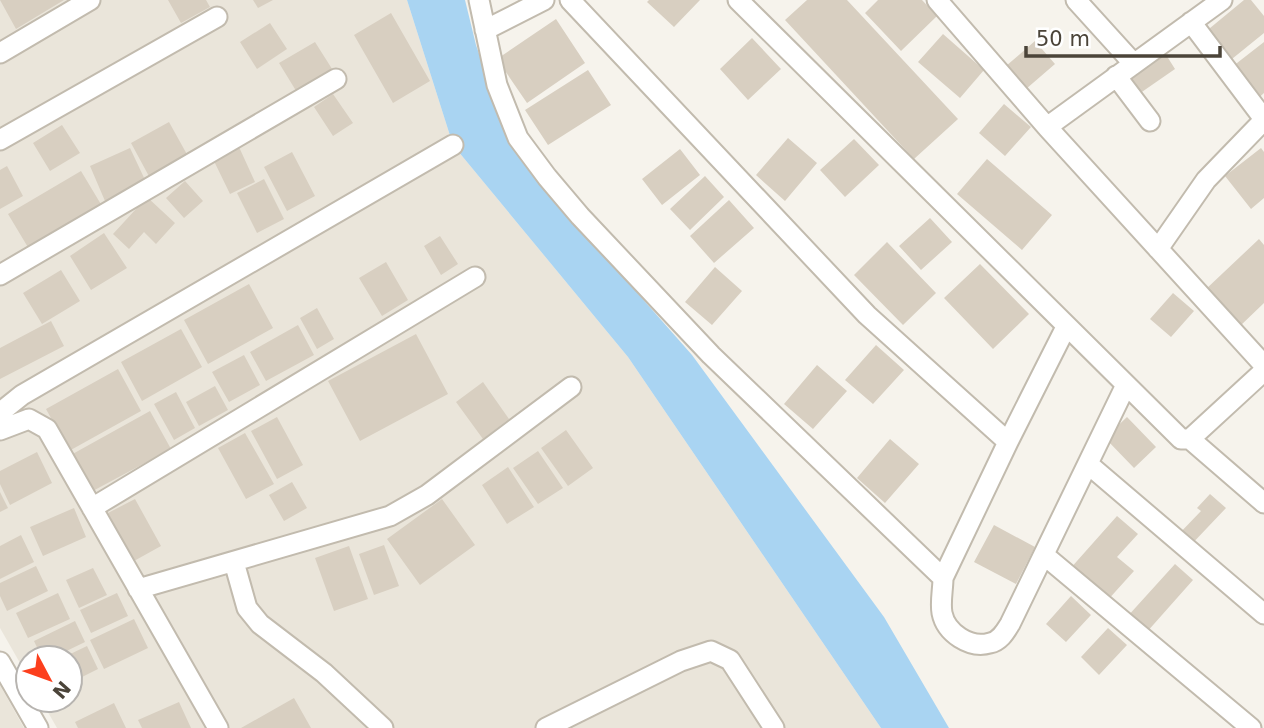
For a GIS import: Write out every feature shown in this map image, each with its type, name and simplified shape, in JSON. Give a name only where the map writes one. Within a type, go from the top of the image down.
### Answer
[{"type":"street","points":[[0,53],[90,0]]},
{"type":"street","points":[[479,0],[497,85],[518,138],[547,177],[580,216],[711,355],[943,578]]},
{"type":"street","points":[[485,30],[544,0]]},
{"type":"street","points":[[570,0],[866,315],[1008,442]]},
{"type":"street","points":[[738,0],[1125,387],[1181,439],[1190,439],[1264,503]]},
{"type":"street","points":[[937,0],[1047,127],[1264,365]]},
{"type":"street","points":[[1076,0],[1133,64]]},
{"type":"street","points":[[1047,127],[1222,0]]},
{"type":"street","points":[[0,140],[217,18]]},
{"type":"street","points":[[1158,250],[1206,180],[1264,120],[1191,22]]},
{"type":"street","points":[[1116,76],[1150,121]]},
{"type":"street","points":[[0,275],[336,79]]},
{"type":"street","points":[[3,419],[22,395],[453,145]]},
{"type":"street","points":[[92,508],[475,277]]},
{"type":"street","points":[[1066,327],[943,578],[942,613],[948,627],[961,640],[988,644],[1001,637],[1010,624],[1125,387]]},
{"type":"street","points":[[1190,439],[1264,371]]},
{"type":"street","points":[[138,589],[390,516],[428,495],[571,387]]},
{"type":"street","points":[[3,419],[29,419],[47,429],[218,728]]},
{"type":"street","points":[[1087,464],[1264,614]]},
{"type":"street","points":[[1044,555],[1251,728]]},
{"type":"street","points":[[234,562],[247,608],[260,624],[324,673],[383,728]]},
{"type":"street","points":[[546,728],[681,661],[711,651],[730,660],[774,728]]},
{"type":"street","points":[[0,662],[38,728]]},
{"type":"shaded area","points":[[0,0],[407,0],[453,145],[628,357],[881,728],[57,728],[49,714],[84,714],[84,644],[14,644],[14,652],[0,628]]},
{"type":"shaded area","points":[[0,685],[24,728],[0,728]]},
{"type":"water","points":[[407,0],[465,0],[476,45],[495,101],[574,221],[692,355],[884,617],[949,728],[881,728],[628,357],[453,145]]},
{"type":"building","points":[[0,0],[64,0],[16,29]]},
{"type":"building","points":[[168,0],[206,0],[210,7],[181,23]]},
{"type":"building","points":[[253,0],[273,0],[258,8]]},
{"type":"building","points":[[700,0],[674,27],[647,2]]},
{"type":"building","points":[[807,0],[847,0],[958,119],[914,159],[785,20]]},
{"type":"building","points":[[878,0],[922,0],[937,16],[901,51],[865,13]]},
{"type":"building","points":[[1244,0],[1251,0],[1264,16],[1264,33],[1227,63],[1204,33]]},
{"type":"building","points":[[391,13],[430,81],[393,103],[354,35]]},
{"type":"building","points":[[556,19],[585,63],[527,103],[497,59]]},
{"type":"building","points":[[270,23],[287,49],[257,69],[240,42]]},
{"type":"building","points":[[943,34],[984,70],[960,98],[918,62]]},
{"type":"building","points":[[752,38],[781,69],[748,100],[720,69]]},
{"type":"building","points":[[1035,41],[1055,64],[1026,89],[1006,66]]},
{"type":"building","points":[[315,42],[334,72],[298,94],[279,63]]},
{"type":"building","points":[[1264,42],[1264,93],[1254,102],[1228,70]]},
{"type":"building","points":[[1163,50],[1175,69],[1136,96],[1124,78]]},
{"type":"building","points":[[588,70],[611,105],[548,145],[525,110]]},
{"type":"building","points":[[333,94],[353,123],[333,136],[314,107]]},
{"type":"building","points":[[1004,104],[1031,127],[1005,156],[979,133]]},
{"type":"building","points":[[169,122],[189,158],[151,180],[131,143]]},
{"type":"building","points":[[62,125],[80,153],[50,171],[33,143]]},
{"type":"building","points":[[788,138],[817,163],[785,201],[756,175]]},
{"type":"building","points":[[854,139],[879,165],[845,197],[820,170]]},
{"type":"building","points":[[239,147],[255,182],[230,194],[213,159]]},
{"type":"building","points":[[130,148],[146,182],[105,201],[90,166]]},
{"type":"building","points":[[1261,148],[1264,152],[1264,198],[1251,209],[1225,176]]},
{"type":"building","points":[[680,149],[700,175],[662,205],[642,179]]},
{"type":"building","points":[[292,152],[315,196],[287,211],[264,167]]},
{"type":"building","points":[[987,159],[1052,215],[1022,250],[957,194]]},
{"type":"building","points":[[7,166],[23,196],[0,209],[0,170]]},
{"type":"building","points":[[81,171],[102,206],[29,249],[8,214]]},
{"type":"building","points":[[705,176],[724,197],[690,230],[670,209]]},
{"type":"building","points":[[264,179],[284,219],[257,233],[237,193]]},
{"type":"building","points":[[185,181],[203,201],[184,218],[166,198]]},
{"type":"building","points":[[147,197],[175,223],[156,244],[144,232],[129,249],[113,234]]},
{"type":"building","points":[[729,200],[754,228],[714,263],[690,236]]},
{"type":"building","points":[[930,218],[952,242],[921,270],[899,246]]},
{"type":"building","points":[[104,233],[127,268],[91,290],[70,256]]},
{"type":"building","points":[[440,236],[458,264],[441,275],[424,246]]},
{"type":"building","points":[[1259,239],[1264,245],[1264,303],[1239,327],[1205,290]]},
{"type":"building","points":[[887,242],[936,293],[903,325],[854,275]]},
{"type":"building","points":[[386,262],[408,300],[382,316],[359,278]]},
{"type":"building","points":[[980,264],[1029,314],[993,349],[944,298]]},
{"type":"building","points":[[715,267],[742,291],[712,325],[685,302]]},
{"type":"building","points":[[61,270],[80,301],[42,324],[23,293]]},
{"type":"building","points":[[249,284],[273,328],[208,364],[184,320]]},
{"type":"building","points":[[1173,293],[1194,311],[1171,337],[1150,319]]},
{"type":"building","points":[[317,308],[334,339],[317,349],[300,318]]},
{"type":"building","points":[[51,321],[64,346],[0,379],[0,348]]},
{"type":"building","points":[[298,325],[314,355],[266,381],[250,352]]},
{"type":"building","points":[[181,329],[202,367],[142,401],[121,362]]},
{"type":"building","points":[[416,334],[448,394],[360,441],[328,381]]},
{"type":"building","points":[[876,345],[904,370],[873,404],[845,380]]},
{"type":"building","points":[[244,355],[260,385],[229,402],[212,372]]},
{"type":"building","points":[[817,365],[847,391],[813,429],[784,404]]},
{"type":"building","points":[[118,369],[141,411],[69,451],[46,409]]},
{"type":"building","points":[[483,382],[509,419],[483,439],[456,402]]},
{"type":"building","points":[[215,386],[228,410],[199,426],[186,402]]},
{"type":"building","points":[[176,392],[195,428],[174,440],[154,404]]},
{"type":"building","points":[[150,411],[171,449],[89,493],[69,456]]},
{"type":"building","points":[[277,417],[303,465],[277,479],[251,431]]},
{"type":"building","points":[[1127,417],[1156,447],[1134,468],[1105,438]]},
{"type":"building","points":[[566,430],[593,468],[568,486],[541,448]]},
{"type":"building","points":[[245,433],[274,484],[246,499],[218,448]]},
{"type":"building","points":[[890,439],[919,464],[885,503],[857,478]]},
{"type":"building","points":[[538,451],[563,488],[538,504],[513,468]]},
{"type":"building","points":[[37,452],[52,483],[10,505],[0,484],[0,471]]},
{"type":"building","points":[[508,467],[534,507],[507,524],[482,485]]},
{"type":"building","points":[[292,482],[307,508],[284,521],[269,495]]},
{"type":"building","points":[[0,492],[8,508],[0,512]]},
{"type":"building","points":[[1210,494],[1226,508],[1188,548],[1176,537],[1201,511],[1197,508]]},
{"type":"building","points":[[135,499],[161,546],[134,561],[108,513]]},
{"type":"building","points":[[442,499],[475,545],[420,585],[387,539]]},
{"type":"building","points":[[74,508],[86,537],[43,556],[30,527]]},
{"type":"building","points":[[1117,516],[1138,534],[1117,557],[1134,571],[1106,602],[1069,570]]},
{"type":"building","points":[[994,525],[1035,547],[1016,584],[974,562]]},
{"type":"building","points":[[21,535],[34,562],[0,579],[0,546]]},
{"type":"building","points":[[384,545],[399,586],[374,595],[359,554]]},
{"type":"building","points":[[349,546],[368,599],[334,611],[315,558]]},
{"type":"building","points":[[1175,564],[1193,580],[1146,633],[1127,617]]},
{"type":"building","points":[[36,566],[48,591],[7,611],[0,596],[0,583]]},
{"type":"building","points":[[93,568],[107,595],[79,608],[66,580]]},
{"type":"building","points":[[58,593],[70,619],[28,638],[16,613]]},
{"type":"building","points":[[117,593],[128,616],[91,633],[80,610]]},
{"type":"building","points":[[1071,596],[1091,615],[1066,642],[1046,624]]},
{"type":"building","points":[[134,619],[148,648],[104,669],[90,640]]},
{"type":"building","points":[[75,621],[85,642],[35,644],[34,641]]},
{"type":"building","points":[[1108,628],[1127,645],[1099,675],[1081,657]]},
{"type":"building","points":[[87,646],[98,669],[84,676],[84,647]]},
{"type":"building","points":[[294,698],[311,728],[241,728]]},
{"type":"building","points":[[179,702],[191,728],[142,728],[138,720]]},
{"type":"building","points":[[114,703],[126,728],[78,728],[75,722]]}]
